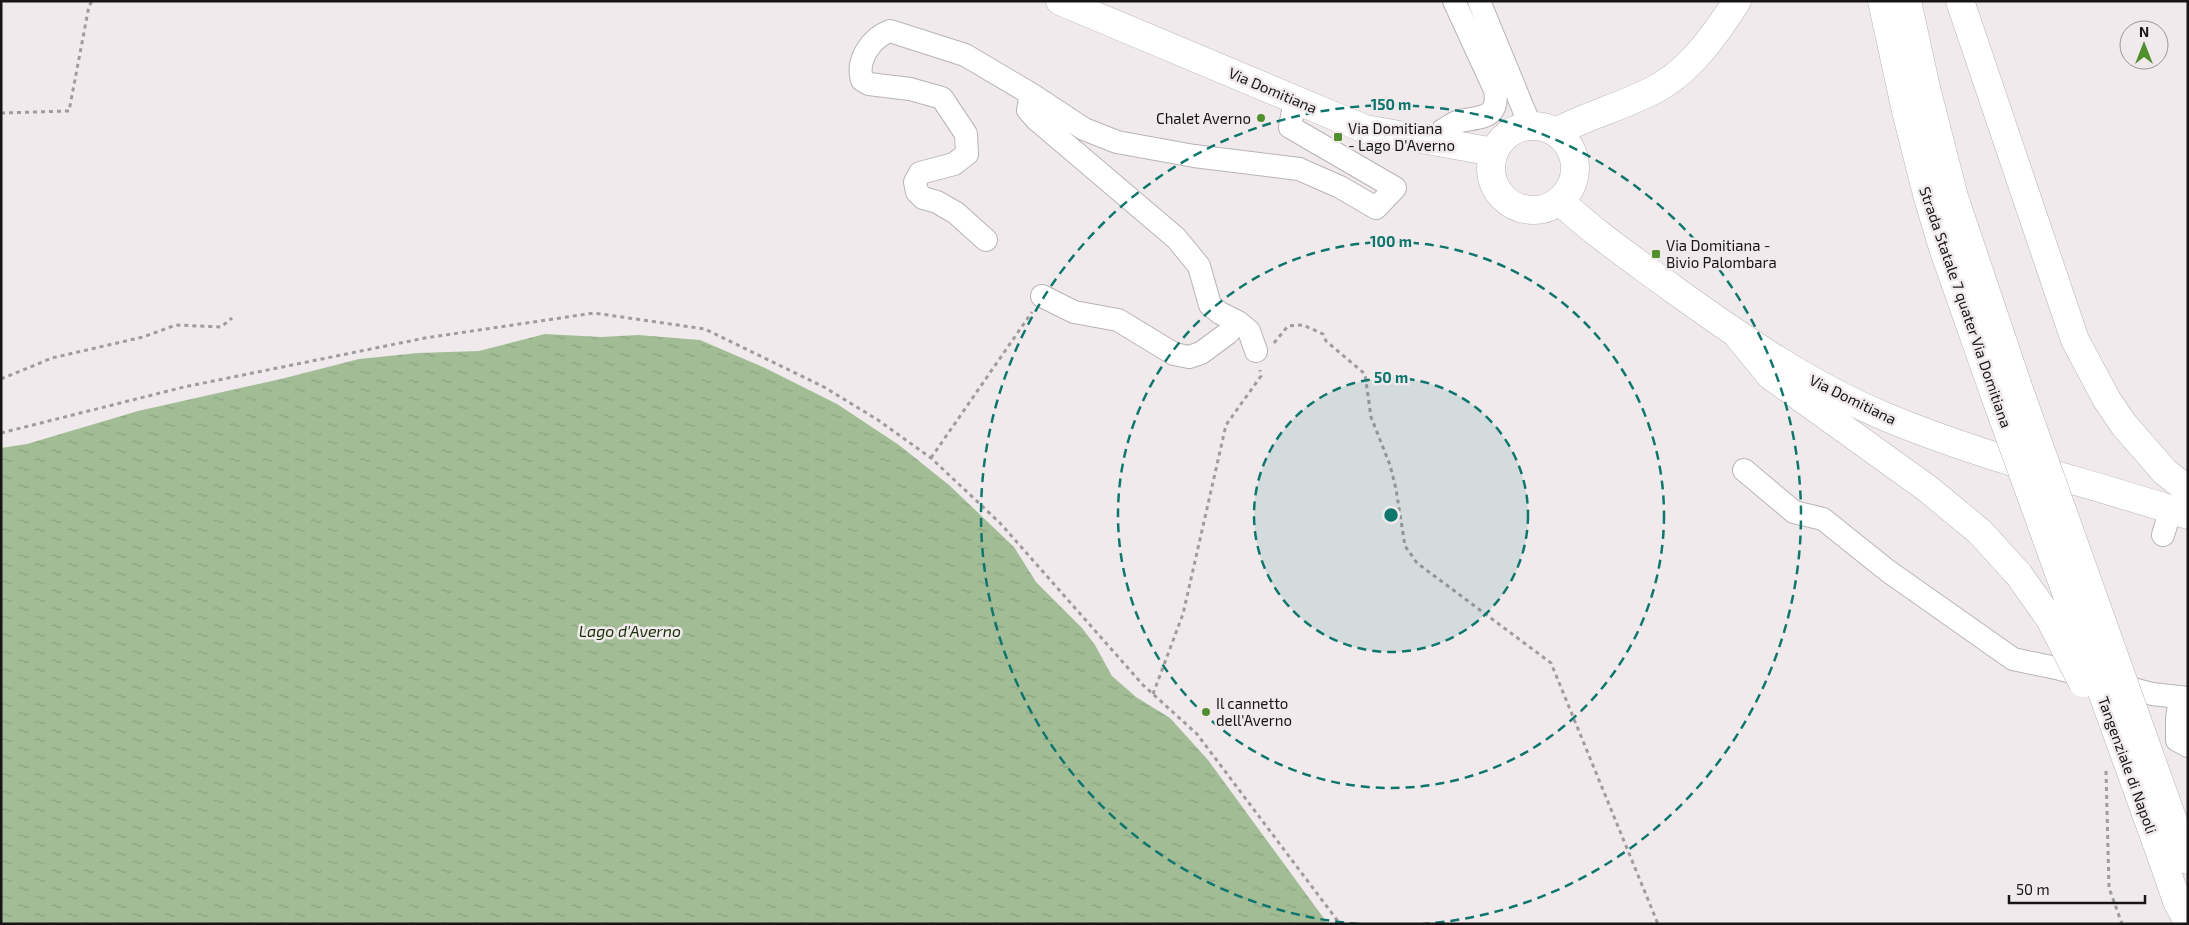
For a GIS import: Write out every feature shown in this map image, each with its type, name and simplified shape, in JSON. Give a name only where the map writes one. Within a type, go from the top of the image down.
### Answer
[{"type":"main road","name":"Via Domitiana","points":[[1060,1],[1365,129],[1494,152]]},
{"type":"main road","points":[[1556,132],[1642,96],[1663,85],[1697,55],[1737,1]]},
{"type":"main road","name":"Strada Statale 7 quater Via Domitiana","points":[[1882,1],[1906,111],[1928,198],[1946,256],[2005,389],[2082,603]]},
{"type":"main road","name":"Strada Statale 7 quater Via Domitiana","points":[[1907,1],[1926,88],[2005,389]]},
{"type":"main road","points":[[1960,1],[2075,340],[2107,400],[2124,426],[2165,472],[2182,505]]},
{"type":"main road","points":[[1530,125],[1548,128],[1556,132],[1565,139],[1572,149],[1576,171],[1574,182],[1568,193],[1550,207],[1528,210],[1508,202],[1494,184],[1491,168],[1494,152],[1508,134],[1530,125]]},
{"type":"main road","name":"Via Domitiana","points":[[1560,201],[1587,226],[1738,336],[1806,377],[1886,417],[1967,447],[2182,505]]},
{"type":"main road","points":[[1738,336],[1771,376],[1928,489],[1980,532],[2019,575],[2050,619],[2093,704],[2113,723]]},
{"type":"main road","name":"Tangenziale di Napoli","points":[[2082,603],[2113,723],[2166,836],[2188,860]]},
{"type":"main road","name":"Tangenziale di Napoli","points":[[2082,603],[2166,836],[2177,901],[2188,922]]},
{"type":"street","points":[[1439,142],[1443,130],[1456,123],[1478,120],[1492,111],[1497,100],[1495,90],[1454,1]]},
{"type":"street","points":[[1479,1],[1530,125]]},
{"type":"street","points":[[986,240],[956,213],[937,202],[923,198],[917,192],[915,182],[920,173],[954,164],[967,154],[966,134],[942,98],[910,89],[869,84],[862,80],[860,71],[870,43],[879,35],[890,31],[965,55],[1084,129],[1117,142],[1194,156],[1298,169],[1340,187],[1376,208],[1395,188],[1290,127],[1295,100]]},
{"type":"street","points":[[1030,94],[1028,110],[1176,238],[1198,266],[1210,305],[1220,313],[1238,322],[1248,331],[1256,351]]},
{"type":"street","points":[[1042,296],[1074,312],[1118,320],[1174,354],[1189,357],[1201,353],[1228,333],[1238,322]]},
{"type":"street","points":[[1744,470],[1794,512],[1824,519],[1888,571],[2013,659],[2056,668],[2152,694],[2184,698],[2176,720],[2176,740],[2188,746]]},
{"type":"street","points":[[2163,535],[2182,505]]},
{"type":"path","points":[[1,113],[69,111],[89,6],[92,1]]},
{"type":"path","points":[[931,458],[1042,296]]},
{"type":"path","points":[[1,433],[184,387],[425,338],[594,314],[705,329],[824,387],[878,420],[931,458],[1000,522],[1153,695],[1197,734],[1340,924]]},
{"type":"path","points":[[1,379],[52,358],[143,336],[176,325],[221,327],[232,318]]},
{"type":"path","points":[[1153,695],[1183,614],[1226,425],[1261,376],[1256,351],[1272,345],[1288,326],[1303,325],[1323,334],[1326,341],[1365,374],[1371,417],[1390,465],[1396,489],[1404,546],[1417,563],[1551,663],[1658,924]]},
{"type":"water","name":"Lago d'Averno","points":[[545,334],[601,337],[638,335],[700,340],[765,368],[837,404],[899,445],[949,485],[1014,547],[1036,582],[1082,628],[1095,645],[1112,676],[1136,697],[1170,718],[1208,760],[1328,924],[1,924],[1,448],[27,444],[138,411],[281,379],[359,359],[418,353],[479,351]]},
{"type":"place","name":"Chalet Averno","points":[[1261,118]]},
{"type":"place","name":"Via Domitiana - Lago D'Averno","points":[[1338,137]]},
{"type":"place","name":"Via Domitiana - Bivio Palombara","points":[[1656,254]]},
{"type":"place","name":"Il cannetto dell'Averno","points":[[1206,712]]}]
